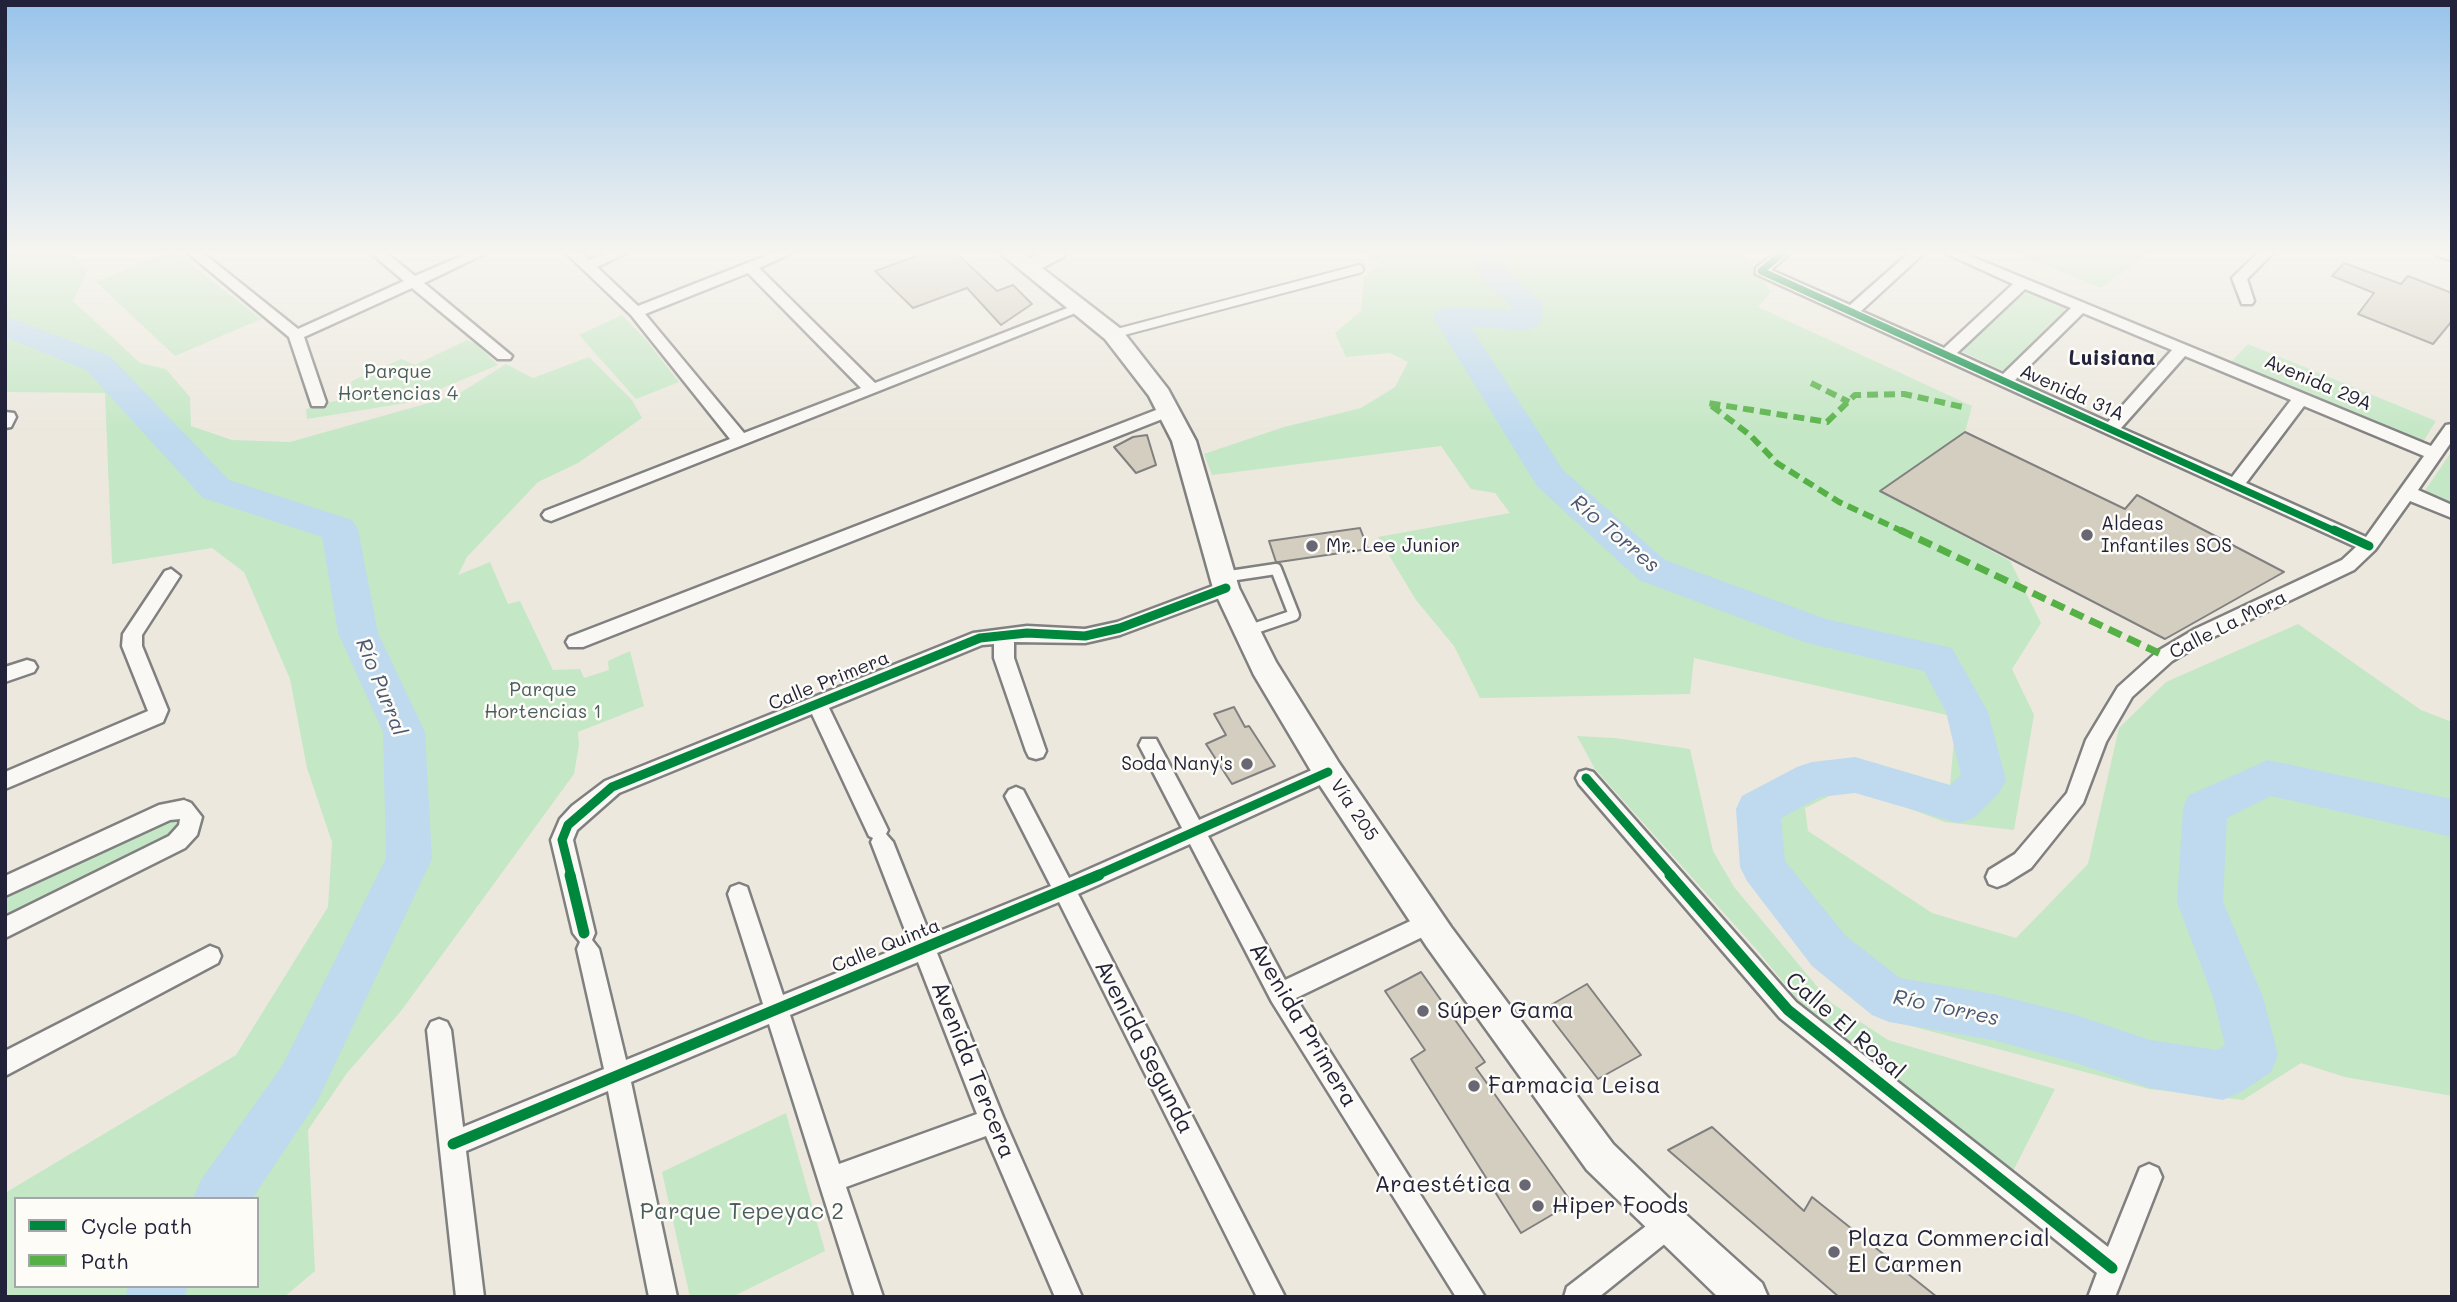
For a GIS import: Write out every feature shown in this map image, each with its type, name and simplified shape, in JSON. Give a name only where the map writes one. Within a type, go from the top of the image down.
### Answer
[{"type":"main road","name":"Vía 205","points":[[1087,314],[1113,334],[1160,394],[1184,441],[1224,582],[1264,667],[1328,772],[1429,923],[1600,1157],[1668,1225],[1748,1297]]},
{"type":"street","points":[[270,314],[296,335],[318,402]]},
{"type":"street","points":[[296,335],[343,314]]},
{"type":"street","points":[[454,314],[504,356]]},
{"type":"street","points":[[637,314],[739,439]]},
{"type":"street","points":[[797,314],[871,388]]},
{"type":"street","points":[[551,515],[739,439],[1065,314]]},
{"type":"street","name":"Avenida 31A","points":[[1855,314],[2369,546]]},
{"type":"street","points":[[1947,355],[1990,314]]},
{"type":"street","points":[[2005,381],[2074,314]]},
{"type":"street","name":"Avenida 29A","points":[[2097,314],[2435,454]]},
{"type":"street","points":[[2111,429],[2182,349]]},
{"type":"street","points":[[2235,485],[2301,399]]},
{"type":"street","points":[[576,642],[1168,410]]},
{"type":"street","name":"Calle La Mora","points":[[1997,877],[2023,861],[2076,797],[2103,727],[2125,692],[2165,656],[2202,635],[2348,565],[2369,546],[2452,429]]},
{"type":"street","points":[[2408,493],[2452,512]]},
{"type":"street","points":[[5,781],[156,716],[158,710],[132,646],[133,634],[171,576]]},
{"type":"street","name":"Calle Primera","points":[[663,1297],[617,1074],[562,840],[568,825],[612,787],[818,706],[980,638],[1004,635],[1085,636],[1120,628],[1224,582]]},
{"type":"street","points":[[1004,635],[1004,658],[1036,751]]},
{"type":"street","points":[[5,676],[27,667]]},
{"type":"street","name":"Avenida Tercera","points":[[818,706],[879,836],[992,1121],[1069,1297]]},
{"type":"street","name":"Avenida Primera","points":[[1149,745],[1280,994],[1472,1297]]},
{"type":"street","name":"Calle Quinta","points":[[453,1144],[1064,890],[1328,772]]},
{"type":"street","name":"Calle El Rosal","points":[[1586,778],[1788,1010],[2112,1268]]},
{"type":"street","name":"Avenida Segunda","points":[[1016,796],[1272,1297]]},
{"type":"street","points":[[5,886],[167,811],[184,809],[191,817],[189,829],[177,842],[5,928]]},
{"type":"street","points":[[739,894],[869,1297]]},
{"type":"street","points":[[1280,994],[1429,923]]},
{"type":"street","points":[[5,1064],[210,956]]},
{"type":"street","points":[[439,1030],[470,1297]]},
{"type":"street","points":[[830,1180],[992,1121]]},
{"type":"street","points":[[2101,1297],[2148,1177]]},
{"type":"street","points":[[1577,1297],[1668,1225]]},
{"type":"lane","points":[[1113,334],[1188,314]]},
{"type":"lane","points":[[1224,582],[1276,569],[1294,615],[1247,631]]},
{"type":"green space","name":"Parque Hortencias 1","points":[[5,314],[87,314],[140,363],[166,369],[190,397],[191,426],[232,440],[290,442],[457,395],[506,364],[533,378],[589,357],[632,400],[642,418],[578,463],[538,482],[467,557],[458,575],[490,562],[508,604],[520,601],[553,670],[580,669],[584,678],[609,670],[608,661],[630,651],[644,706],[578,732],[579,745],[574,774],[401,1011],[347,1073],[308,1130],[315,1271],[284,1297],[5,1297],[5,1193],[236,1055],[328,907],[332,842],[307,768],[290,679],[244,572],[212,548],[112,564],[105,393],[5,392]]},
{"type":"green space","points":[[130,314],[254,314],[261,319],[175,356]]},
{"type":"green space","points":[[1358,314],[1773,314],[1972,406],[1965,432],[1880,491],[2010,561],[2041,623],[2012,669],[2034,715],[2014,830],[1945,822],[1850,786],[1805,808],[1808,831],[1932,913],[2016,938],[2088,864],[2119,728],[2166,682],[2298,624],[2421,710],[2452,722],[2452,1096],[2345,1077],[2301,1063],[2243,1100],[2149,1089],[1892,1021],[1837,986],[1747,877],[1748,808],[1804,770],[1858,766],[1936,792],[1950,785],[1956,717],[1694,658],[1690,694],[1480,698],[1454,646],[1416,600],[1378,537],[1510,513],[1495,493],[1471,489],[1441,446],[1212,475],[1204,454],[1284,427],[1361,408],[1395,387],[1408,362],[1390,353],[1346,357],[1335,333]]},
{"type":"green space","points":[[2002,314],[2064,314],[2004,371],[1961,351]]},
{"type":"green space","points":[[622,315],[647,341],[679,382],[636,399],[579,335]]},
{"type":"green space","name":"Parque Hortencias 4","points":[[467,340],[476,344],[498,365],[406,403],[307,419],[306,409],[346,398],[352,381],[401,359],[415,365]]},
{"type":"green space","points":[[2248,344],[2436,421],[2421,445],[2230,363]]},
{"type":"green space","points":[[2452,451],[2452,504],[2424,492]]},
{"type":"green space","points":[[1577,736],[1615,738],[1690,749],[1713,851],[1734,887],[1830,1002],[1888,1040],[2055,1089],[2011,1175],[1807,1011],[1757,950],[1595,769]]},
{"type":"green space","points":[[173,818],[177,823],[177,831],[170,841],[5,922],[5,893]]},
{"type":"green space","name":"Parque Tepeyac 2","points":[[786,1113],[825,1251],[732,1297],[690,1297],[662,1172]]},
{"type":"building","points":[[991,314],[1018,314],[1001,325]]},
{"type":"building","points":[[2358,314],[2452,314],[2452,321],[2433,344]]},
{"type":"building","name":"Aldeas Infantiles SOS","points":[[1965,432],[2125,509],[2137,495],[2284,572],[2165,639],[1880,491]]},
{"type":"building","points":[[1147,435],[1156,465],[1136,473],[1114,447],[1133,437]]},
{"type":"building","points":[[1360,528],[1368,549],[1276,562],[1269,541]]},
{"type":"building","points":[[1234,707],[1245,727],[1249,726],[1275,766],[1232,784],[1206,744],[1226,735],[1214,714]]},
{"type":"building","points":[[1421,972],[1485,1062],[1476,1068],[1572,1203],[1521,1233],[1411,1059],[1425,1050],[1385,991]]},
{"type":"building","points":[[1587,984],[1641,1055],[1598,1079],[1544,1009]]},
{"type":"building","points":[[1712,1127],[1804,1211],[1812,1197],[1937,1297],[1839,1297],[1668,1150]]},
{"type":"waterway","name":"Río Torres","points":[[1526,314],[1526,320],[1449,317],[1550,478],[1652,570],[1821,633],[1938,659],[1967,712],[1984,780],[1958,805],[1855,775],[1812,780],[1758,809],[1763,867],[1829,951],[1889,999],[1993,1017],[2073,1038],[2150,1064],[2223,1075],[2253,1055],[2238,997],[2200,902],[2205,808],[2268,778],[2452,818]]},
{"type":"waterway","name":"Río Purral","points":[[5,326],[98,363],[216,489],[339,529],[358,633],[404,732],[409,859],[300,1083],[221,1197]]},
{"type":"waterway","name":"Río Purral","points":[[153,1297],[159,1288]]},
{"type":"marked path","points":[[1811,383],[1849,402]]},
{"type":"marked path","points":[[1963,407],[1904,394],[1855,395],[1827,422],[1708,403],[1750,435],[1777,463],[1839,502],[2063,605],[2165,656]]},
{"type":"cycle path","points":[[1856,314],[2369,546]]},
{"type":"cycle path","points":[[584,933],[562,840],[568,825],[580,812],[612,787],[980,638],[1027,633],[1085,636],[1120,628],[1226,588]]},
{"type":"cycle path","points":[[453,1144],[1064,890],[1328,772]]},
{"type":"cycle path","points":[[1586,778],[1788,1010],[2112,1268]]},
{"type":"place","name":"Aldeas Infantiles SOS","points":[[2087,535]]},
{"type":"place","name":"Mr. Lee Junior","points":[[1312,546]]},
{"type":"place","name":"Soda Nany's","points":[[1247,764]]},
{"type":"place","name":"Súper Gama","points":[[1423,1011]]},
{"type":"place","name":"Farmacia Leisa","points":[[1474,1086]]},
{"type":"place","name":"Araestética","points":[[1525,1185]]},
{"type":"place","name":"Hiper Foods","points":[[1538,1206]]},
{"type":"place","name":"Plaza Commercial El Carmen","points":[[1834,1252]]},
{"type":"district","name":"Luisiana","points":[[2112,359]]}]
